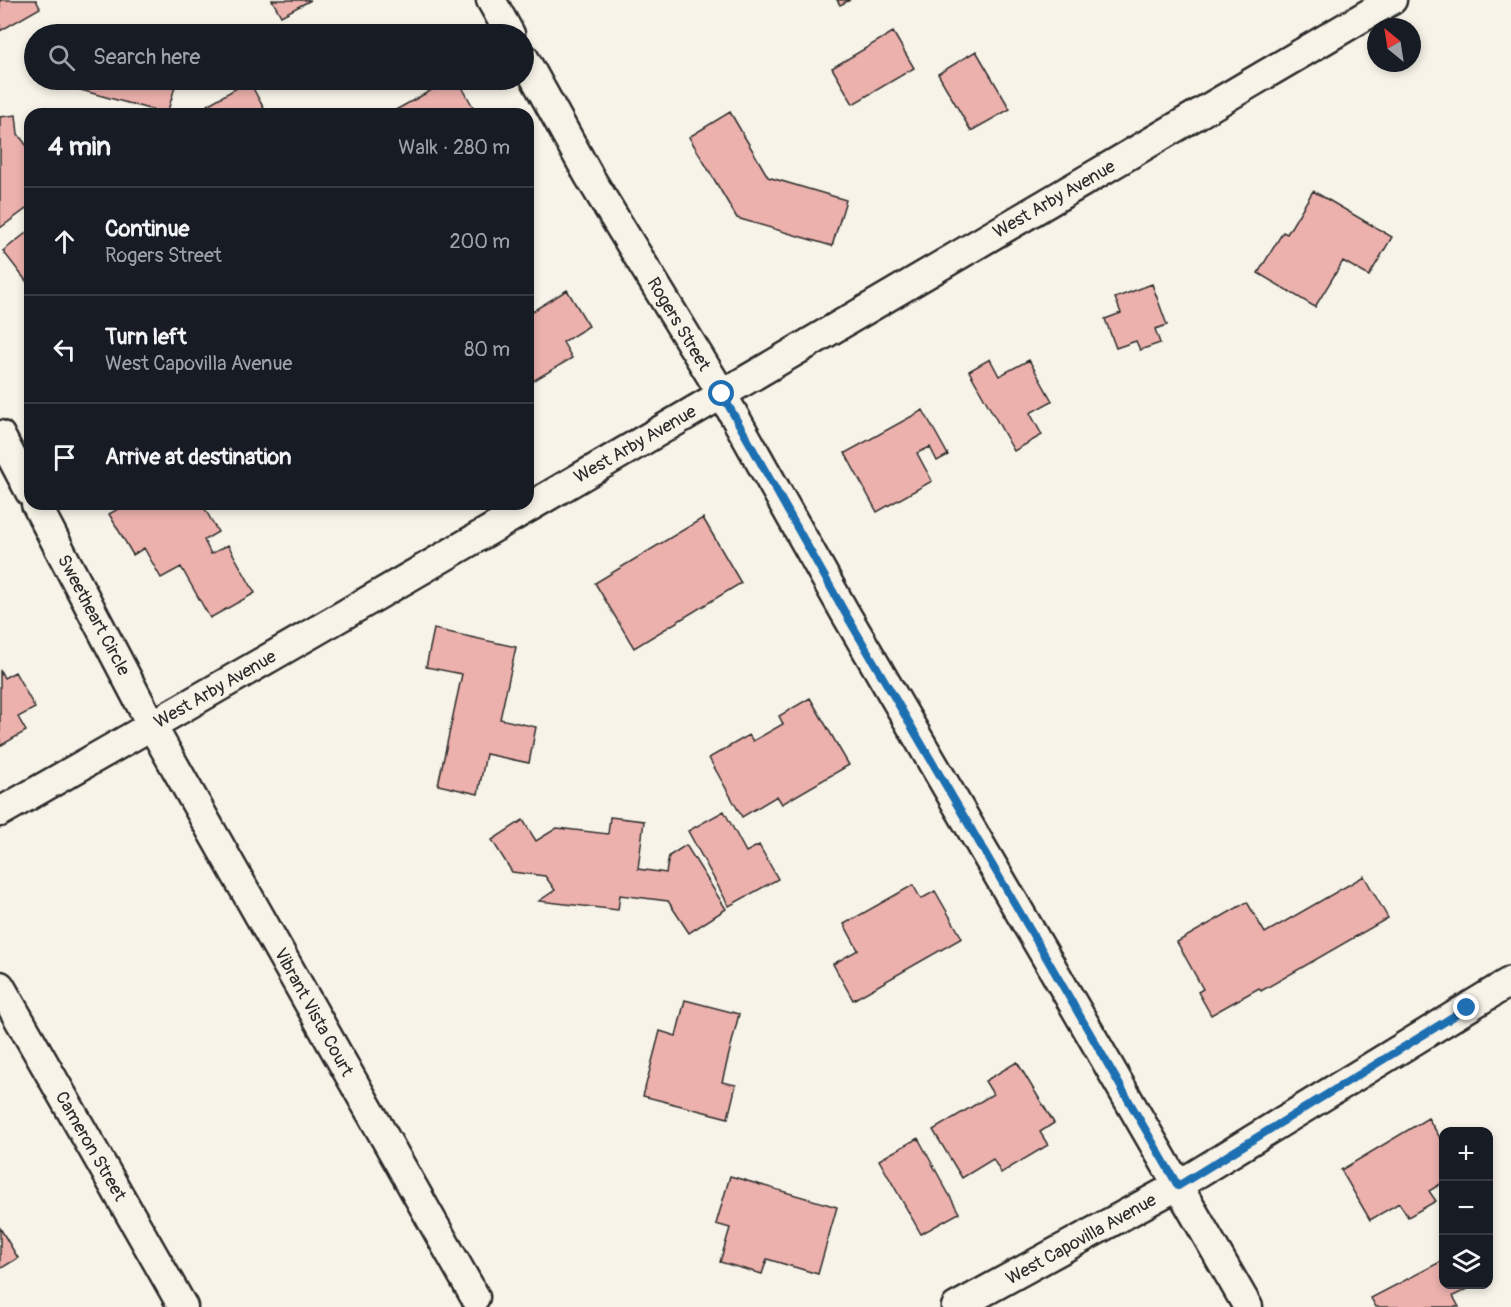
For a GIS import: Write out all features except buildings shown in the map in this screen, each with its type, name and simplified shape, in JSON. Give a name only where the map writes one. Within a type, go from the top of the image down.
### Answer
[{"type":"street","points":[[491,0],[504,24]]},
{"type":"street","name":"West Arby Avenue","points":[[534,504],[1392,0]]},
{"type":"street","name":"Rogers Street","points":[[534,76],[590,176],[722,394],[844,611],[1248,1307]]},
{"type":"street","points":[[0,435],[24,481]]},
{"type":"street","name":"Sweetheart Circle","points":[[39,510],[152,726]]},
{"type":"street","name":"West Arby Avenue","points":[[0,812],[523,510]]},
{"type":"street","name":"Vibrant Vista Court","points":[[152,726],[475,1297]]},
{"type":"street","name":"West Capovilla Avenue","points":[[956,1307],[1178,1186],[1511,981]]},
{"type":"street","name":"Cameron Street","points":[[0,986],[183,1307]]},
{"type":"route","points":[[722,394],[844,611],[1178,1186],[1467,1008]]}]
